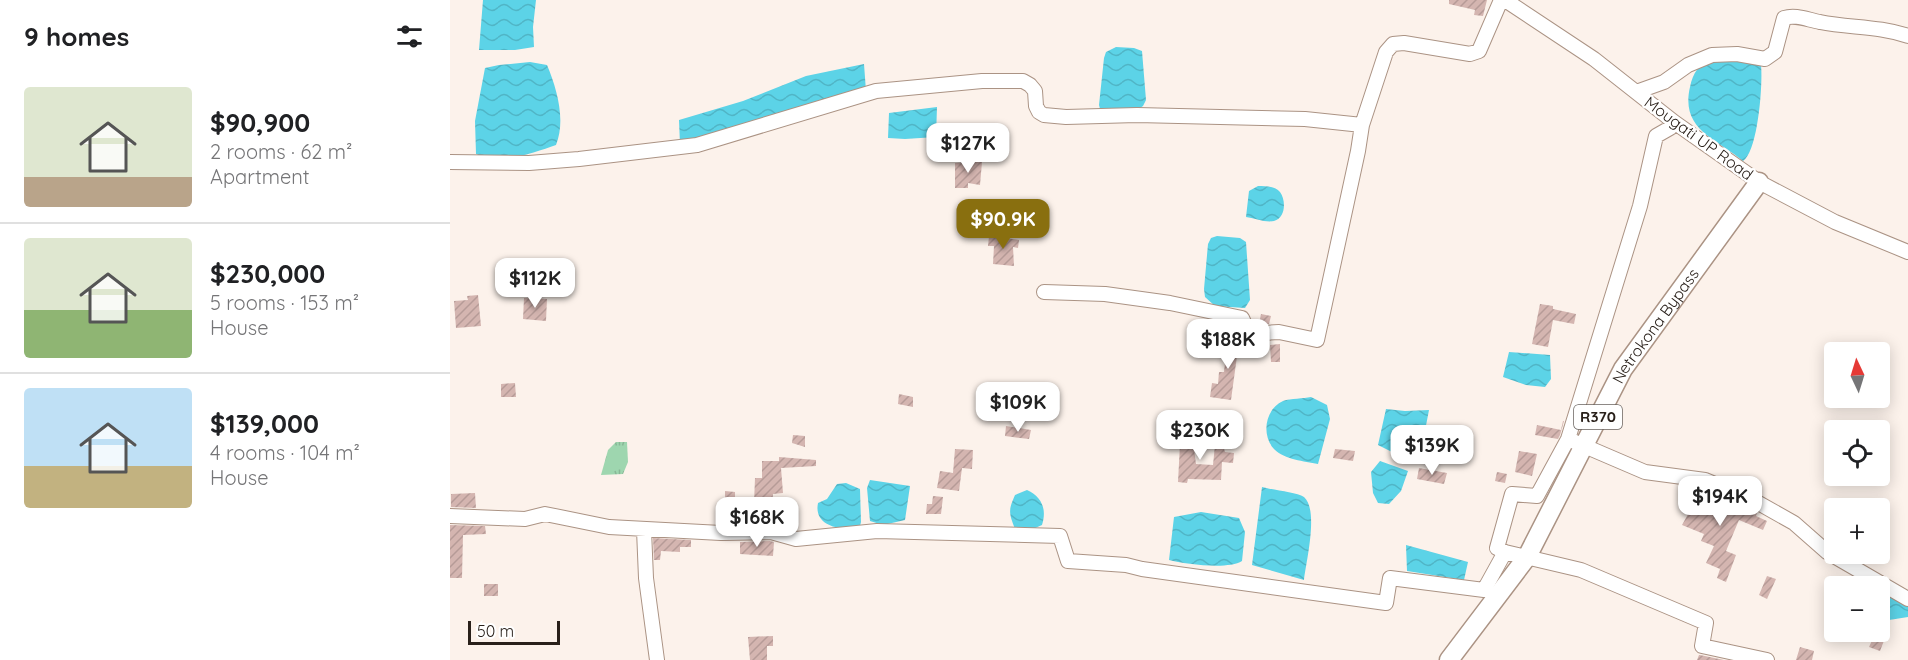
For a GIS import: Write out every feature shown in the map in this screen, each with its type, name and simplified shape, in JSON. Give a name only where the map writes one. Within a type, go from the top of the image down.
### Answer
[{"type":"main road","name":"Netrokona Bypass","points":[[1449,660],[1527,557],[1576,442],[1623,369],[1759,182]]},
{"type":"street","points":[[1044,292],[1105,294],[1170,303],[1242,318],[1249,334],[1279,332],[1317,340],[1344,221],[1362,125],[1386,52],[1393,44],[1404,43],[1470,54],[1479,51],[1501,0]]},
{"type":"street","name":"Mougati UP Road","points":[[1505,0],[1593,60],[1674,122],[1759,182],[1835,222],[1908,252]]},
{"type":"street","points":[[1636,92],[1664,82],[1688,65],[1712,55],[1737,54],[1765,59],[1775,52],[1784,18],[1791,16],[1822,23],[1890,30],[1908,36]]},
{"type":"street","points":[[450,162],[529,162],[579,159],[697,145],[876,91],[982,81],[1023,81],[1035,91],[1039,112],[1044,115],[1305,119],[1362,125]]},
{"type":"street","points":[[1674,122],[1670,128],[1656,136],[1640,206],[1576,442],[1537,496],[1512,494],[1497,548],[1504,552],[1581,570],[1706,623],[1702,646],[1767,660]]},
{"type":"street","points":[[1576,442],[1644,471],[1705,480],[1755,501],[1794,523],[1827,552],[1908,599]]},
{"type":"street","points":[[450,516],[525,519],[545,514],[609,527],[721,533],[771,532],[795,539],[877,531],[1060,536],[1068,561],[1126,565],[1386,603],[1390,578],[1484,590],[1504,552]]},
{"type":"street","points":[[645,530],[646,578],[657,660]]},
{"type":"green space","points":[[616,442],[627,442],[628,462],[623,474],[601,475],[608,450]]},
{"type":"water","points":[[483,0],[536,0],[533,27],[534,47],[515,50],[479,50]]},
{"type":"water","points":[[1116,47],[1142,51],[1146,100],[1140,108],[1104,111],[1100,109],[1104,58],[1106,52]]},
{"type":"water","points":[[1712,58],[1742,60],[1761,65],[1756,131],[1748,155],[1743,161],[1703,132],[1690,114],[1688,102],[1693,77],[1700,66]]},
{"type":"water","points":[[530,62],[547,65],[554,84],[560,115],[556,145],[505,158],[476,154],[475,121],[485,68]]},
{"type":"water","points":[[864,64],[866,91],[680,145],[679,120],[743,101],[806,76]]},
{"type":"water","points":[[937,107],[936,137],[888,138],[889,113]]},
{"type":"water","points":[[1258,186],[1273,187],[1280,192],[1284,208],[1278,219],[1267,221],[1246,217],[1249,191]]},
{"type":"water","points":[[1217,236],[1240,238],[1246,242],[1250,300],[1245,308],[1215,306],[1205,297],[1208,244],[1211,238]]},
{"type":"water","points":[[1509,352],[1550,355],[1551,379],[1545,387],[1526,385],[1503,377]]},
{"type":"water","points":[[1311,397],[1327,405],[1330,419],[1318,464],[1295,460],[1278,453],[1270,443],[1266,430],[1269,416],[1277,405],[1286,400]]},
{"type":"water","points":[[1386,409],[1429,410],[1423,441],[1414,458],[1392,452],[1378,445]]},
{"type":"water","points":[[1380,461],[1408,471],[1401,491],[1389,504],[1378,503],[1373,493],[1371,472]]},
{"type":"water","points":[[870,480],[910,486],[905,520],[883,525],[870,521],[867,488]]},
{"type":"water","points":[[846,483],[860,489],[861,522],[860,526],[853,528],[838,528],[820,518],[818,503],[827,499],[837,484]]},
{"type":"water","points":[[1262,487],[1300,495],[1308,504],[1311,524],[1304,580],[1252,565]]},
{"type":"water","points":[[1027,490],[1042,504],[1044,514],[1042,525],[1033,529],[1015,529],[1011,505],[1015,495]]},
{"type":"water","points":[[1201,512],[1239,518],[1245,532],[1242,561],[1217,566],[1169,560],[1174,517]]},
{"type":"water","points":[[1406,545],[1468,562],[1464,580],[1407,571]]},
{"type":"water","points":[[1890,595],[1908,604],[1908,617],[1890,620]]},
{"type":"building","points":[[1449,0],[1487,0],[1483,16],[1474,15],[1475,10],[1449,4]]},
{"type":"building","points":[[955,126],[978,128],[978,148],[952,146]]},
{"type":"building","points":[[982,162],[980,185],[968,183],[968,188],[955,188],[955,163]]},
{"type":"building","points":[[989,236],[1019,240],[1018,248],[1013,247],[1014,266],[993,264],[994,246],[988,246]]},
{"type":"building","points":[[478,295],[481,326],[456,328],[454,301],[468,300],[467,296]]},
{"type":"building","points":[[524,298],[547,299],[546,321],[523,319]]},
{"type":"building","points":[[1540,304],[1576,314],[1574,324],[1553,320],[1548,347],[1532,344]]},
{"type":"building","points":[[1261,314],[1271,316],[1269,324],[1259,324]]},
{"type":"building","points":[[1228,335],[1241,337],[1240,356],[1237,356],[1231,400],[1210,397],[1212,383],[1218,384],[1219,372],[1224,372]]},
{"type":"building","points":[[1280,344],[1280,362],[1271,362],[1270,345]]},
{"type":"building","points":[[515,383],[516,397],[501,397],[501,384]]},
{"type":"building","points":[[899,394],[913,397],[913,407],[898,404]]},
{"type":"building","points":[[1564,421],[1560,435],[1558,439],[1535,435],[1537,425],[1561,430]]},
{"type":"building","points":[[1006,426],[1031,430],[1029,439],[1005,436]]},
{"type":"building","points":[[1191,426],[1196,464],[1213,465],[1215,445],[1223,445],[1225,452],[1234,453],[1233,463],[1222,462],[1221,480],[1188,479],[1187,483],[1178,482],[1180,444],[1182,444],[1181,427]]},
{"type":"building","points":[[793,435],[805,436],[805,447],[792,443]]},
{"type":"building","points":[[955,449],[973,450],[972,469],[962,468],[959,491],[937,488],[940,471],[953,473]]},
{"type":"building","points":[[1335,449],[1355,451],[1353,461],[1333,458]]},
{"type":"building","points":[[1519,451],[1537,454],[1532,476],[1515,472]]},
{"type":"building","points":[[779,457],[816,460],[816,466],[781,468],[783,493],[773,494],[772,505],[754,503],[755,478],[762,478],[762,461],[779,461]]},
{"type":"building","points":[[1419,468],[1447,473],[1444,484],[1417,479]]},
{"type":"building","points":[[1497,472],[1507,474],[1505,483],[1495,481]]},
{"type":"building","points":[[1702,489],[1712,493],[1711,495],[1751,509],[1757,513],[1756,516],[1767,521],[1763,530],[1739,520],[1726,551],[1736,555],[1726,582],[1717,578],[1720,569],[1706,563],[1714,546],[1701,541],[1704,534],[1682,525]]},
{"type":"building","points":[[725,491],[735,492],[735,503],[725,502]]},
{"type":"building","points":[[475,493],[476,508],[451,507],[451,494]]},
{"type":"building","points":[[933,496],[943,497],[941,514],[926,514],[927,504],[932,504]]},
{"type":"building","points":[[450,525],[485,526],[486,534],[463,535],[462,578],[450,578]]},
{"type":"building","points":[[653,538],[691,540],[691,547],[680,547],[680,552],[661,551],[660,560],[654,560]]},
{"type":"building","points":[[740,542],[774,542],[773,556],[740,554]]},
{"type":"building","points":[[1767,576],[1776,579],[1767,599],[1759,595]]},
{"type":"building","points":[[484,584],[498,584],[498,596],[484,596]]},
{"type":"building","points":[[773,636],[773,646],[767,646],[767,660],[750,660],[748,637]]},
{"type":"building","points":[[1871,642],[1883,642],[1880,651],[1869,647]]},
{"type":"building","points":[[1800,647],[1814,651],[1812,660],[1796,660]]},
{"type":"building","points":[[1700,655],[1724,660],[1697,660]]}]
